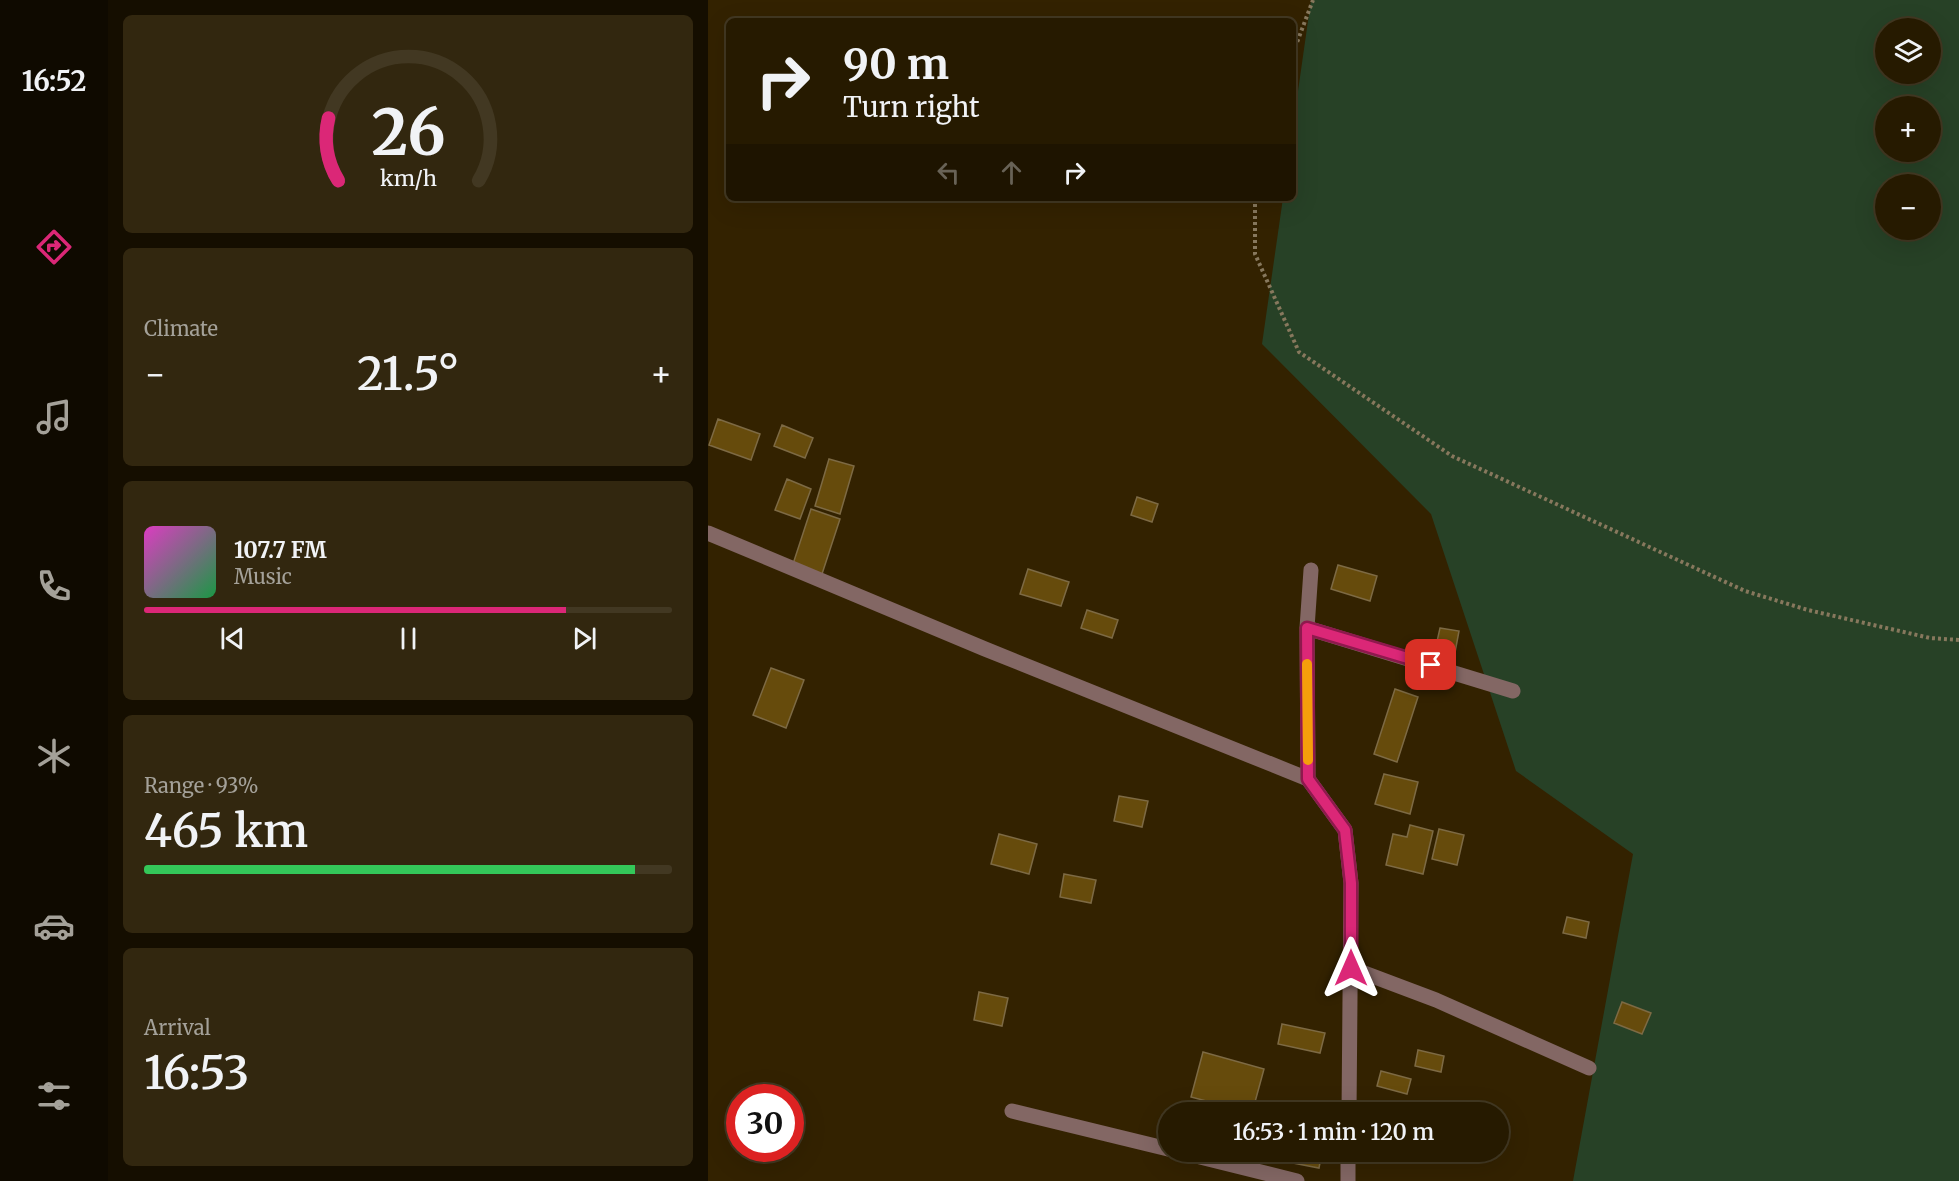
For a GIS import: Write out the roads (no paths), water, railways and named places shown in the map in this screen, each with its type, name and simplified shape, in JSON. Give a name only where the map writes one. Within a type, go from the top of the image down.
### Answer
[{"type":"street","points":[[708,532],[985,649],[1308,779],[1345,830],[1351,883],[1349,1102]]},
{"type":"street","points":[[1308,779],[1307,628],[1311,570]]},
{"type":"street","points":[[1307,628],[1513,691]]},
{"type":"street","points":[[1351,968],[1436,1000],[1588,1068]]},
{"type":"street","points":[[1012,1111],[1158,1147]]},
{"type":"street","points":[[1220,1162],[1297,1181]]},
{"type":"street","points":[[1348,1162],[1348,1181]]}]
